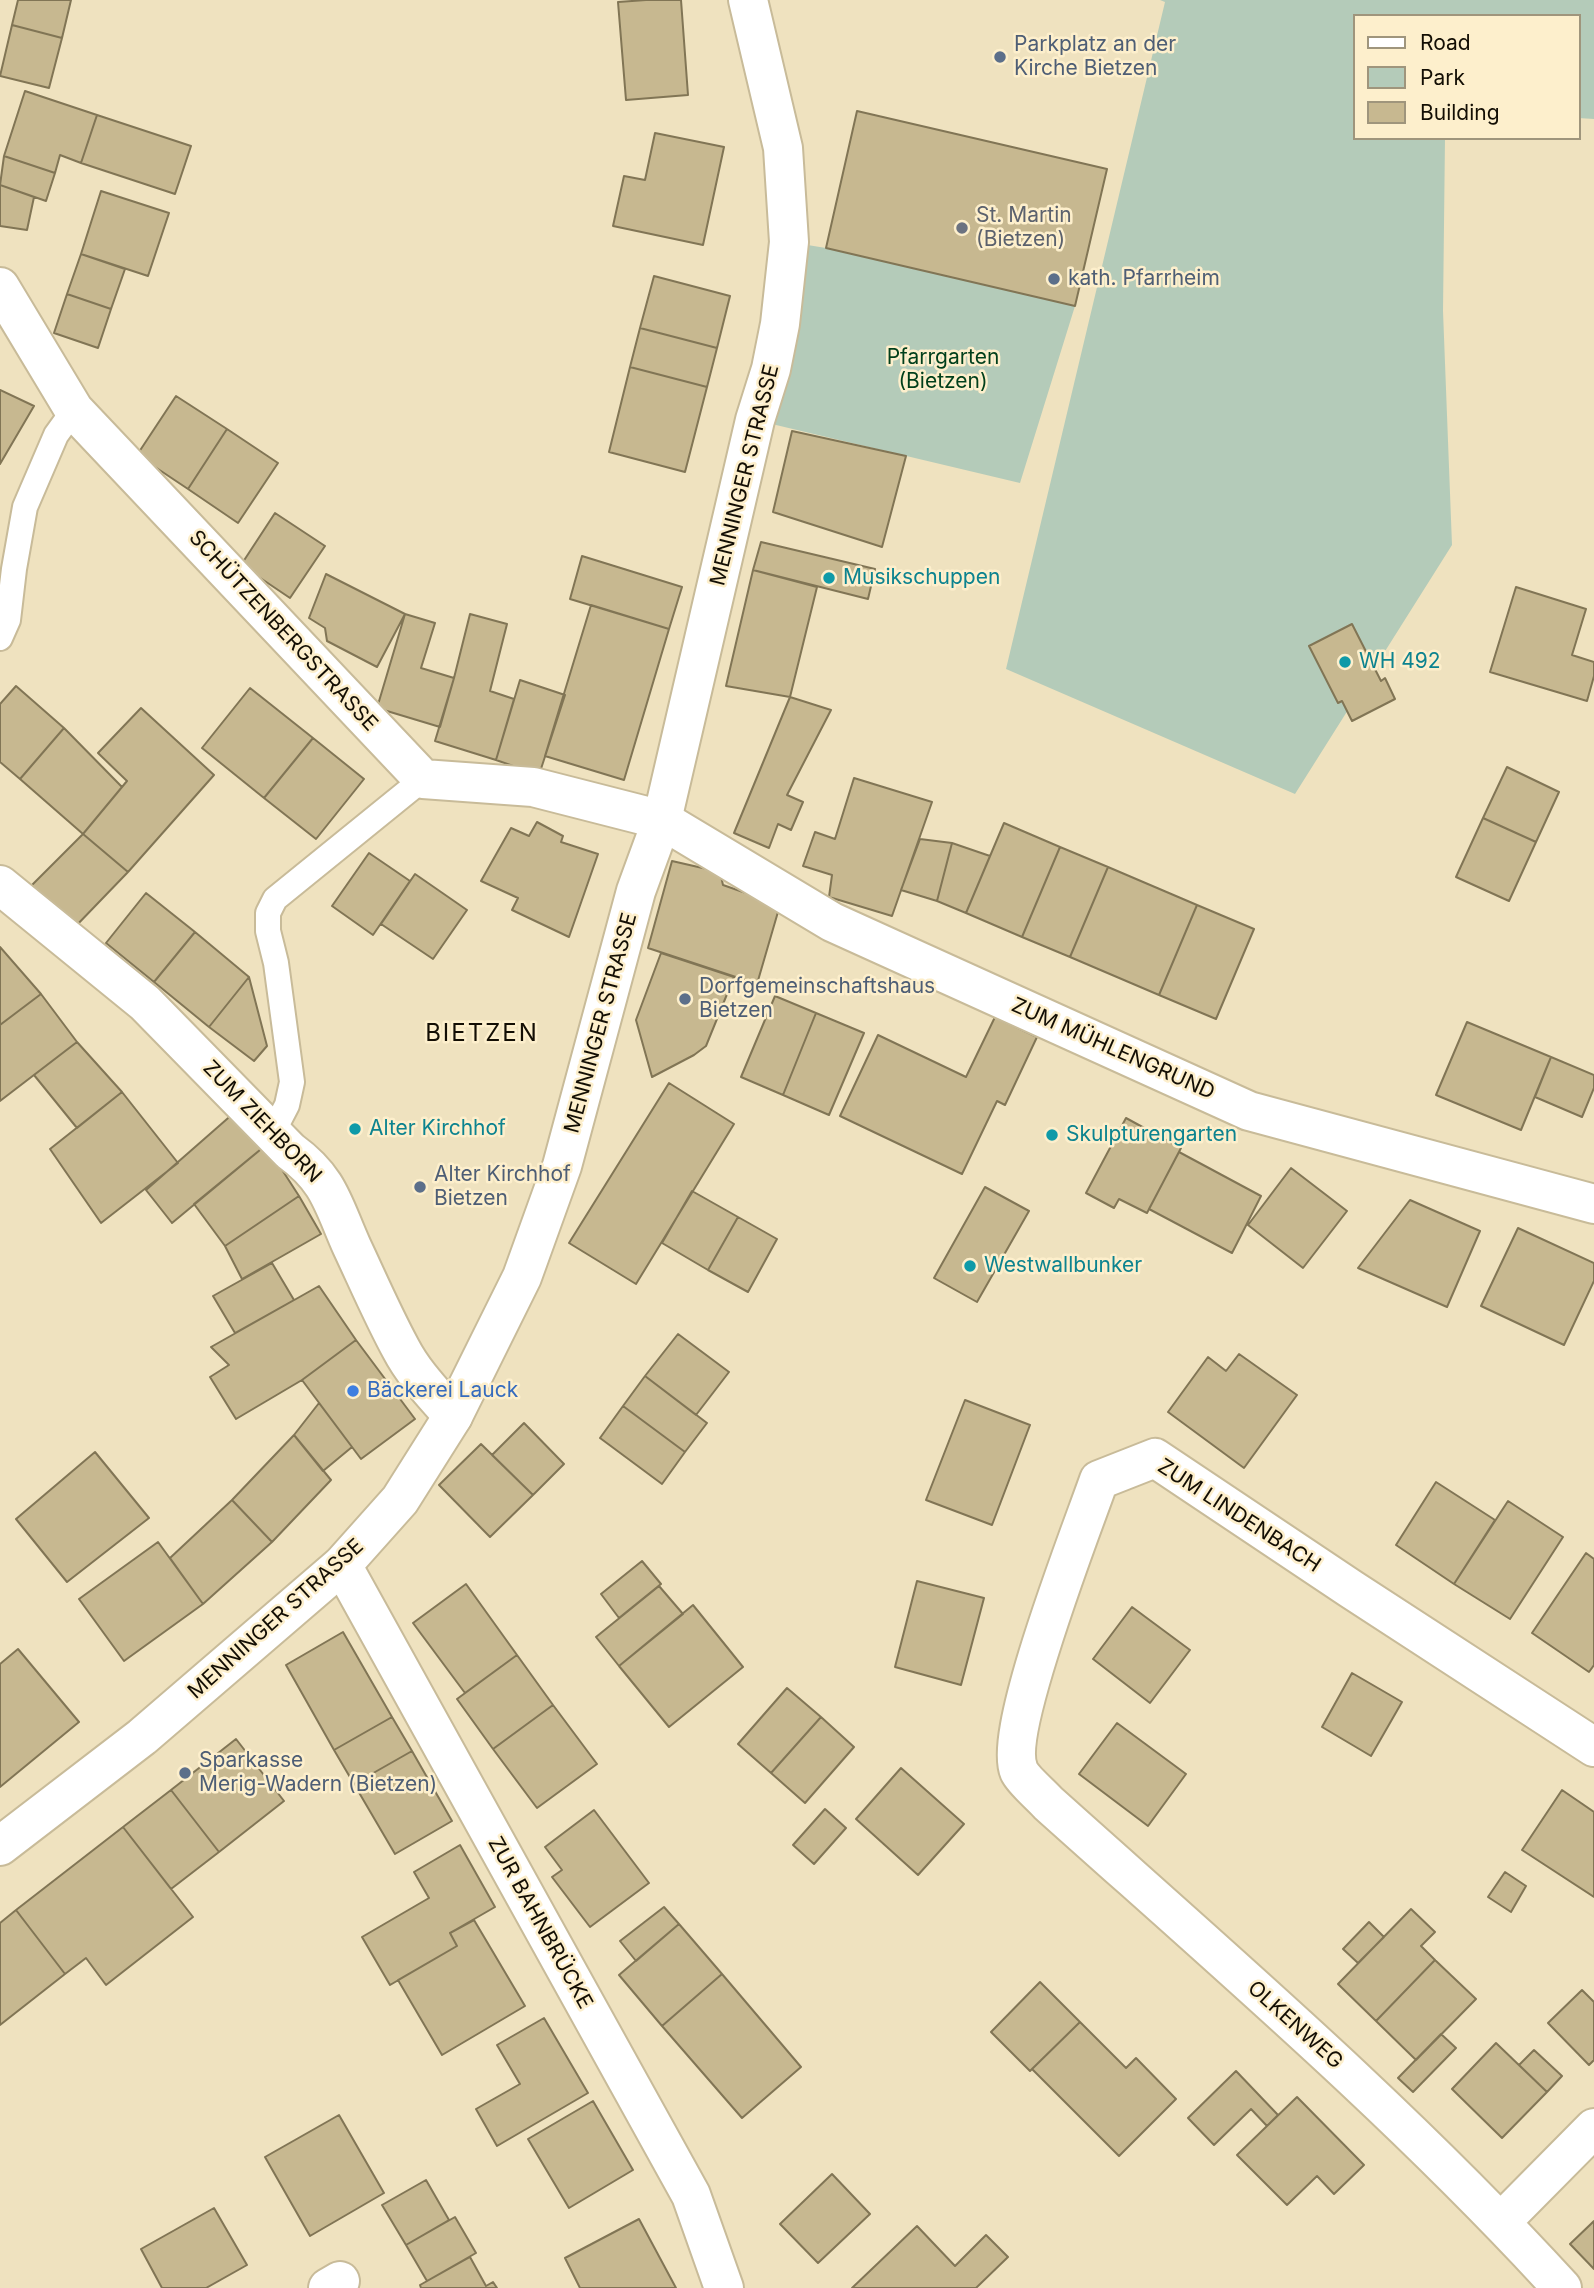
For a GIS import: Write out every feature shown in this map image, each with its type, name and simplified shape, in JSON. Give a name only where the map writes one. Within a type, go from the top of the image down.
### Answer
[{"type":"street","name":"MENNINGER STRASSE","points":[[0,1846],[142,1737],[342,1565],[400,1500],[453,1416],[522,1277],[562,1166],[636,891],[662,820],[755,420],[771,369],[780,324],[789,242],[783,148],[748,0]]},
{"type":"street","name":"SCHÜTZENBERGSTRASSE","points":[[0,287],[74,410],[424,779]]},
{"type":"street","points":[[424,779],[533,787],[662,820]]},
{"type":"street","name":"ZUM MÜHLENGRUND","points":[[662,820],[832,922],[1249,1111],[1594,1204]]},
{"type":"street","name":"ZUM ZIEHBORN","points":[[0,885],[145,1003],[290,1151],[310,1165],[330,1194],[400,1348],[415,1374],[453,1416]]},
{"type":"street","name":"ZUM LINDENBACH","points":[[1019,1772],[1016,1748],[1036,1658],[1099,1480],[1155,1458],[1594,1747]]},
{"type":"street","name":"ZUR BAHNBRÜCKE","points":[[342,1565],[691,2195],[723,2288]]},
{"type":"street","name":"OLKENWEG","points":[[1019,1772],[1048,1802],[1328,2054],[1501,2222],[1562,2288]]},
{"type":"street","points":[[1501,2222],[1594,2128]]},
{"type":"lane","points":[[0,638],[8,620],[13,569],[25,507],[56,435],[74,410]]},
{"type":"lane","points":[[273,1132],[287,1105],[292,1082],[276,963],[268,931],[268,913],[275,899],[424,779]]},
{"type":"green space","points":[[1160,0],[1594,0],[1594,119],[1580,118],[1580,14],[1352,14],[1352,140],[1445,140],[1443,311],[1452,545],[1295,794],[1006,669],[1165,2]]},
{"type":"green space","name":"Pfarrgarten (Bietzen)","points":[[789,242],[826,248],[1075,306],[1020,483],[755,420]]},
{"type":"building","points":[[18,0],[71,0],[62,38],[12,25]]},
{"type":"building","points":[[681,0],[688,95],[626,100],[618,2]]},
{"type":"building","points":[[12,25],[62,38],[49,88],[0,76]]},
{"type":"building","points":[[25,91],[97,115],[81,163],[60,155],[55,173],[4,156]]},
{"type":"building","name":"St. Martin (Bietzen)","points":[[857,111],[1107,169],[1075,306],[826,248]]},
{"type":"building","points":[[97,115],[191,146],[175,194],[81,163]]},
{"type":"building","points":[[655,133],[724,147],[703,245],[613,226],[624,176],[645,180]]},
{"type":"building","points":[[4,156],[55,173],[46,201],[0,185]]},
{"type":"building","points":[[0,185],[34,197],[27,230],[0,226]]},
{"type":"building","points":[[101,191],[169,213],[148,276],[81,254]]},
{"type":"building","points":[[81,254],[125,269],[111,309],[67,294]]},
{"type":"building","points":[[654,276],[730,296],[717,348],[640,328]]},
{"type":"building","points":[[67,294],[111,309],[98,348],[54,333]]},
{"type":"building","points":[[640,328],[717,348],[707,387],[630,367]]},
{"type":"building","points":[[630,367],[707,387],[685,472],[609,452]]},
{"type":"building","points":[[0,390],[34,406],[0,464]]},
{"type":"building","points":[[176,396],[227,429],[188,489],[137,455]]},
{"type":"building","points":[[227,429],[278,463],[238,523],[188,489]]},
{"type":"building","points":[[792,431],[906,456],[882,547],[773,512]]},
{"type":"building","points":[[275,513],[325,546],[290,598],[241,565]]},
{"type":"building","name":"Musikschuppen","points":[[761,542],[875,569],[868,599],[753,570]]},
{"type":"building","points":[[582,556],[682,587],[669,629],[570,599]]},
{"type":"building","points":[[753,570],[817,587],[790,697],[726,686]]},
{"type":"building","points":[[326,574],[405,614],[377,667],[327,641],[325,628],[309,618]]},
{"type":"building","points":[[1516,587],[1586,609],[1572,655],[1594,662],[1594,676],[1587,701],[1490,672]]},
{"type":"building","points":[[591,605],[669,629],[624,780],[545,756]]},
{"type":"building","points":[[405,614],[435,623],[421,668],[454,678],[440,727],[377,708]]},
{"type":"building","points":[[470,614],[507,624],[490,691],[514,699],[496,760],[435,741]]},
{"type":"building","name":"WH 492","points":[[1352,624],[1381,681],[1385,678],[1395,699],[1352,721],[1342,701],[1338,703],[1309,646]]},
{"type":"building","points":[[520,680],[565,695],[539,775],[496,760]]},
{"type":"building","points":[[16,686],[64,728],[20,779],[0,762],[0,704]]},
{"type":"building","points":[[250,688],[313,738],[264,798],[202,748]]},
{"type":"building","points":[[790,697],[831,710],[787,795],[803,802],[791,830],[778,824],[769,848],[734,833]]},
{"type":"building","points":[[141,708],[214,775],[128,872],[83,834],[127,781],[98,753]]},
{"type":"building","points":[[64,728],[122,787],[83,834],[20,779]]},
{"type":"building","points":[[313,738],[364,779],[316,839],[264,798]]},
{"type":"building","points":[[1507,767],[1559,792],[1536,842],[1483,818]]},
{"type":"building","points":[[854,778],[932,802],[892,916],[829,897],[832,875],[803,866],[815,832],[835,839]]},
{"type":"building","points":[[1483,818],[1536,842],[1509,901],[1456,877]]},
{"type":"building","points":[[537,822],[563,836],[561,842],[598,854],[569,937],[512,910],[518,898],[481,881],[511,828],[529,836]]},
{"type":"building","points":[[1004,823],[1060,847],[1022,937],[966,913]]},
{"type":"building","points":[[83,834],[128,872],[73,929],[30,887]]},
{"type":"building","points":[[920,839],[952,843],[937,901],[901,890]]},
{"type":"building","points":[[952,843],[990,856],[966,913],[937,901]]},
{"type":"building","points":[[1060,847],[1108,867],[1070,957],[1022,937]]},
{"type":"building","points":[[369,853],[410,881],[373,935],[332,906]]},
{"type":"building","points":[[672,861],[720,872],[723,885],[780,905],[757,984],[648,948]]},
{"type":"building","points":[[1108,867],[1197,905],[1159,995],[1070,957]]},
{"type":"building","points":[[415,874],[467,910],[433,959],[381,924]]},
{"type":"building","points":[[146,893],[195,932],[154,982],[106,943]]},
{"type":"building","points":[[1197,905],[1254,929],[1216,1019],[1159,995]]},
{"type":"building","points":[[195,932],[249,977],[209,1027],[154,982]]},
{"type":"building","points":[[0,947],[41,994],[0,1025]]},
{"type":"building","name":"Dorfgemeinschaftshaus Bietzen","points":[[661,953],[734,977],[706,1046],[652,1077],[636,1020]]},
{"type":"building","points":[[249,977],[267,1046],[254,1061],[209,1027]]},
{"type":"building","points":[[41,994],[77,1042],[0,1101],[0,1025]]},
{"type":"building","points":[[775,996],[816,1013],[783,1095],[741,1077]]},
{"type":"building","points":[[816,1013],[864,1033],[829,1115],[783,1095]]},
{"type":"building","points":[[995,1017],[1037,1037],[1005,1105],[997,1101],[962,1174],[840,1116],[878,1035],[966,1077]]},
{"type":"building","points":[[1467,1022],[1551,1057],[1521,1130],[1436,1095]]},
{"type":"building","points":[[77,1042],[122,1092],[77,1128],[34,1075]]},
{"type":"building","points":[[1551,1057],[1594,1075],[1594,1088],[1582,1117],[1535,1097]]},
{"type":"building","points":[[669,1083],[734,1124],[636,1284],[569,1243]]},
{"type":"building","points":[[122,1092],[178,1163],[101,1223],[50,1149]]},
{"type":"building","points":[[235,1112],[266,1145],[172,1223],[146,1190]]},
{"type":"building","points":[[1126,1118],[1181,1148],[1147,1213],[1119,1199],[1114,1208],[1086,1193]]},
{"type":"building","points":[[266,1145],[299,1196],[225,1246],[194,1204]]},
{"type":"building","points":[[1179,1152],[1261,1196],[1232,1253],[1149,1209]]},
{"type":"building","points":[[1291,1168],[1347,1211],[1303,1268],[1248,1225]]},
{"type":"building","points":[[985,1187],[1029,1211],[977,1302],[934,1278]]},
{"type":"building","points":[[692,1191],[738,1217],[708,1270],[662,1243]]},
{"type":"building","points":[[299,1196],[321,1234],[242,1279],[225,1246]]},
{"type":"building","points":[[1410,1200],[1480,1231],[1447,1307],[1358,1268]]},
{"type":"building","points":[[738,1217],[777,1239],[748,1292],[708,1270]]},
{"type":"building","points":[[1518,1228],[1594,1263],[1594,1281],[1564,1345],[1481,1306]]},
{"type":"building","points":[[272,1263],[294,1300],[235,1333],[213,1296]]},
{"type":"building","points":[[319,1286],[356,1340],[302,1380],[236,1419],[210,1377],[229,1365],[211,1347]]},
{"type":"building","points":[[678,1334],[729,1372],[696,1415],[645,1376]]},
{"type":"building","name":"Bäckerei Lauck","points":[[356,1340],[415,1419],[361,1459],[302,1380]]},
{"type":"building","points":[[1239,1354],[1297,1395],[1244,1468],[1168,1412],[1208,1357],[1226,1371]]},
{"type":"building","points":[[645,1376],[707,1423],[685,1452],[623,1406]]},
{"type":"building","points":[[965,1400],[1030,1425],[992,1525],[926,1500]]},
{"type":"building","points":[[319,1403],[352,1447],[323,1471],[294,1435]]},
{"type":"building","points":[[623,1406],[685,1452],[662,1484],[600,1438]]},
{"type":"building","points":[[524,1423],[564,1464],[533,1495],[492,1455]]},
{"type":"building","points":[[294,1435],[331,1480],[272,1542],[232,1500]]},
{"type":"building","points":[[481,1444],[533,1495],[490,1537],[439,1485]]},
{"type":"building","points":[[95,1452],[149,1518],[67,1582],[16,1519]]},
{"type":"building","points":[[1436,1482],[1495,1520],[1454,1584],[1396,1545]]},
{"type":"building","points":[[232,1500],[272,1542],[203,1604],[170,1558]]},
{"type":"building","points":[[1508,1501],[1563,1537],[1510,1619],[1454,1584]]},
{"type":"building","points":[[158,1542],[203,1604],[124,1661],[79,1599]]},
{"type":"building","points":[[1586,1553],[1594,1559],[1594,1665],[1589,1672],[1532,1633]]},
{"type":"building","points":[[642,1561],[661,1584],[619,1618],[601,1594]]},
{"type":"building","points":[[917,1581],[984,1598],[961,1685],[895,1667]]},
{"type":"building","points":[[466,1584],[517,1655],[465,1693],[413,1623]]},
{"type":"building","points":[[659,1586],[683,1614],[619,1666],[596,1637]]},
{"type":"building","points":[[693,1605],[743,1667],[669,1727],[619,1666]]},
{"type":"building","points":[[1132,1607],[1190,1650],[1150,1703],[1093,1659]]},
{"type":"building","points":[[343,1632],[392,1717],[334,1750],[286,1665]]},
{"type":"building","points":[[18,1649],[79,1722],[0,1787],[0,1664]]},
{"type":"building","points":[[517,1655],[553,1705],[493,1749],[457,1699]]},
{"type":"building","points":[[1352,1673],[1402,1702],[1371,1756],[1322,1727]]},
{"type":"building","points":[[787,1688],[821,1717],[771,1773],[738,1744]]},
{"type":"building","points":[[553,1705],[597,1764],[537,1808],[493,1749]]},
{"type":"building","points":[[392,1717],[412,1751],[354,1784],[334,1750]]},
{"type":"building","points":[[821,1717],[854,1747],[805,1803],[771,1773]]},
{"type":"building","points":[[1117,1723],[1186,1774],[1148,1826],[1079,1774]]},
{"type":"building","points":[[236,1739],[284,1801],[219,1852],[171,1790]]},
{"type":"building","points":[[412,1751],[452,1821],[395,1854],[354,1784]]},
{"type":"building","points":[[901,1768],[964,1824],[918,1875],[856,1819]]},
{"type":"building","points":[[171,1790],[219,1852],[171,1889],[123,1827]]},
{"type":"building","points":[[1562,1790],[1594,1812],[1594,1897],[1522,1850]]},
{"type":"building","points":[[825,1809],[846,1828],[814,1864],[793,1845]]},
{"type":"building","points":[[594,1810],[649,1883],[590,1927],[552,1877],[562,1870],[545,1847]]},
{"type":"building","points":[[123,1827],[193,1917],[106,1985],[86,1958],[65,1974],[16,1910]]},
{"type":"building","points":[[460,1845],[495,1907],[450,1933],[457,1946],[390,1985],[362,1937],[429,1898],[414,1872]]},
{"type":"building","points":[[1505,1872],[1526,1886],[1511,1912],[1488,1897]]},
{"type":"building","points":[[664,1907],[679,1924],[636,1961],[620,1941]]},
{"type":"building","points":[[1411,1909],[1435,1932],[1421,1946],[1435,1960],[1376,2021],[1338,1984]]},
{"type":"building","points":[[16,1910],[65,1974],[0,2025],[0,1923]]},
{"type":"building","points":[[474,1920],[525,2006],[442,2055],[398,1980],[457,1946],[450,1933]]},
{"type":"building","points":[[1369,1922],[1384,1937],[1358,1963],[1343,1949]]},
{"type":"building","points":[[679,1924],[722,1974],[662,2026],[619,1975]]},
{"type":"building","points":[[1435,1960],[1476,1999],[1416,2060],[1376,2021]]},
{"type":"building","points":[[722,1974],[801,2067],[742,2118],[662,2026]]},
{"type":"building","points":[[1040,1982],[1080,2022],[1030,2071],[991,2032]]},
{"type":"building","points":[[1582,1990],[1594,2002],[1594,2060],[1589,2065],[1548,2023]]},
{"type":"building","points":[[544,2018],[588,2093],[497,2146],[476,2109],[520,2084],[497,2045]]},
{"type":"building","points":[[1080,2022],[1126,2068],[1136,2058],[1176,2099],[1119,2156],[1032,2069]]},
{"type":"building","points":[[1441,2034],[1456,2048],[1413,2092],[1398,2078]]},
{"type":"building","points":[[1496,2043],[1547,2092],[1502,2138],[1452,2089]]},
{"type":"building","points":[[1534,2050],[1562,2076],[1547,2092],[1519,2065]]},
{"type":"building","points":[[1236,2071],[1278,2115],[1267,2126],[1251,2109],[1214,2145],[1188,2118]]},
{"type":"building","points":[[1297,2097],[1364,2165],[1334,2194],[1317,2176],[1287,2205],[1237,2155]]},
{"type":"building","points":[[593,2101],[633,2170],[569,2208],[528,2139]]},
{"type":"building","points":[[339,2115],[384,2193],[310,2236],[265,2157]]},
{"type":"building","points":[[832,2174],[870,2214],[818,2263],[780,2224]]},
{"type":"building","points":[[426,2180],[449,2220],[406,2245],[382,2205]]},
{"type":"building","points":[[214,2208],[247,2265],[206,2288],[162,2288],[141,2249]]},
{"type":"building","points":[[455,2217],[476,2253],[427,2281],[406,2245]]},
{"type":"building","points":[[639,2219],[676,2288],[580,2288],[565,2258]]},
{"type":"building","points":[[1594,2221],[1594,2269],[1570,2244]]},
{"type":"building","points":[[917,2226],[955,2266],[986,2235],[1008,2257],[976,2288],[852,2288]]},
{"type":"building","points":[[470,2257],[486,2286],[493,2282],[497,2288],[421,2288],[420,2285]]},
{"type":"place","name":"Parkplatz an der Kirche Bietzen","points":[[1000,57]]},
{"type":"place","name":"St. Martin (Bietzen)","points":[[962,228]]},
{"type":"place","name":"kath. Pfarrheim","points":[[1054,279]]},
{"type":"place","name":"Musikschuppen","points":[[829,578]]},
{"type":"place","name":"WH 492","points":[[1345,662]]},
{"type":"place","name":"Dorfgemeinschaftshaus Bietzen","points":[[685,999]]},
{"type":"place","name":"Alter Kirchhof","points":[[355,1129]]},
{"type":"place","name":"Skulpturengarten","points":[[1052,1135]]},
{"type":"place","name":"Alter Kirchhof Bietzen","points":[[420,1187]]},
{"type":"place","name":"Westwallbunker","points":[[970,1266]]},
{"type":"place","name":"Bäckerei Lauck","points":[[353,1391]]},
{"type":"place","name":"Sparkasse Merig-Wadern (Bietzen)","points":[[185,1773]]},
{"type":"district","name":"BIETZEN","points":[[482,1034]]}]
